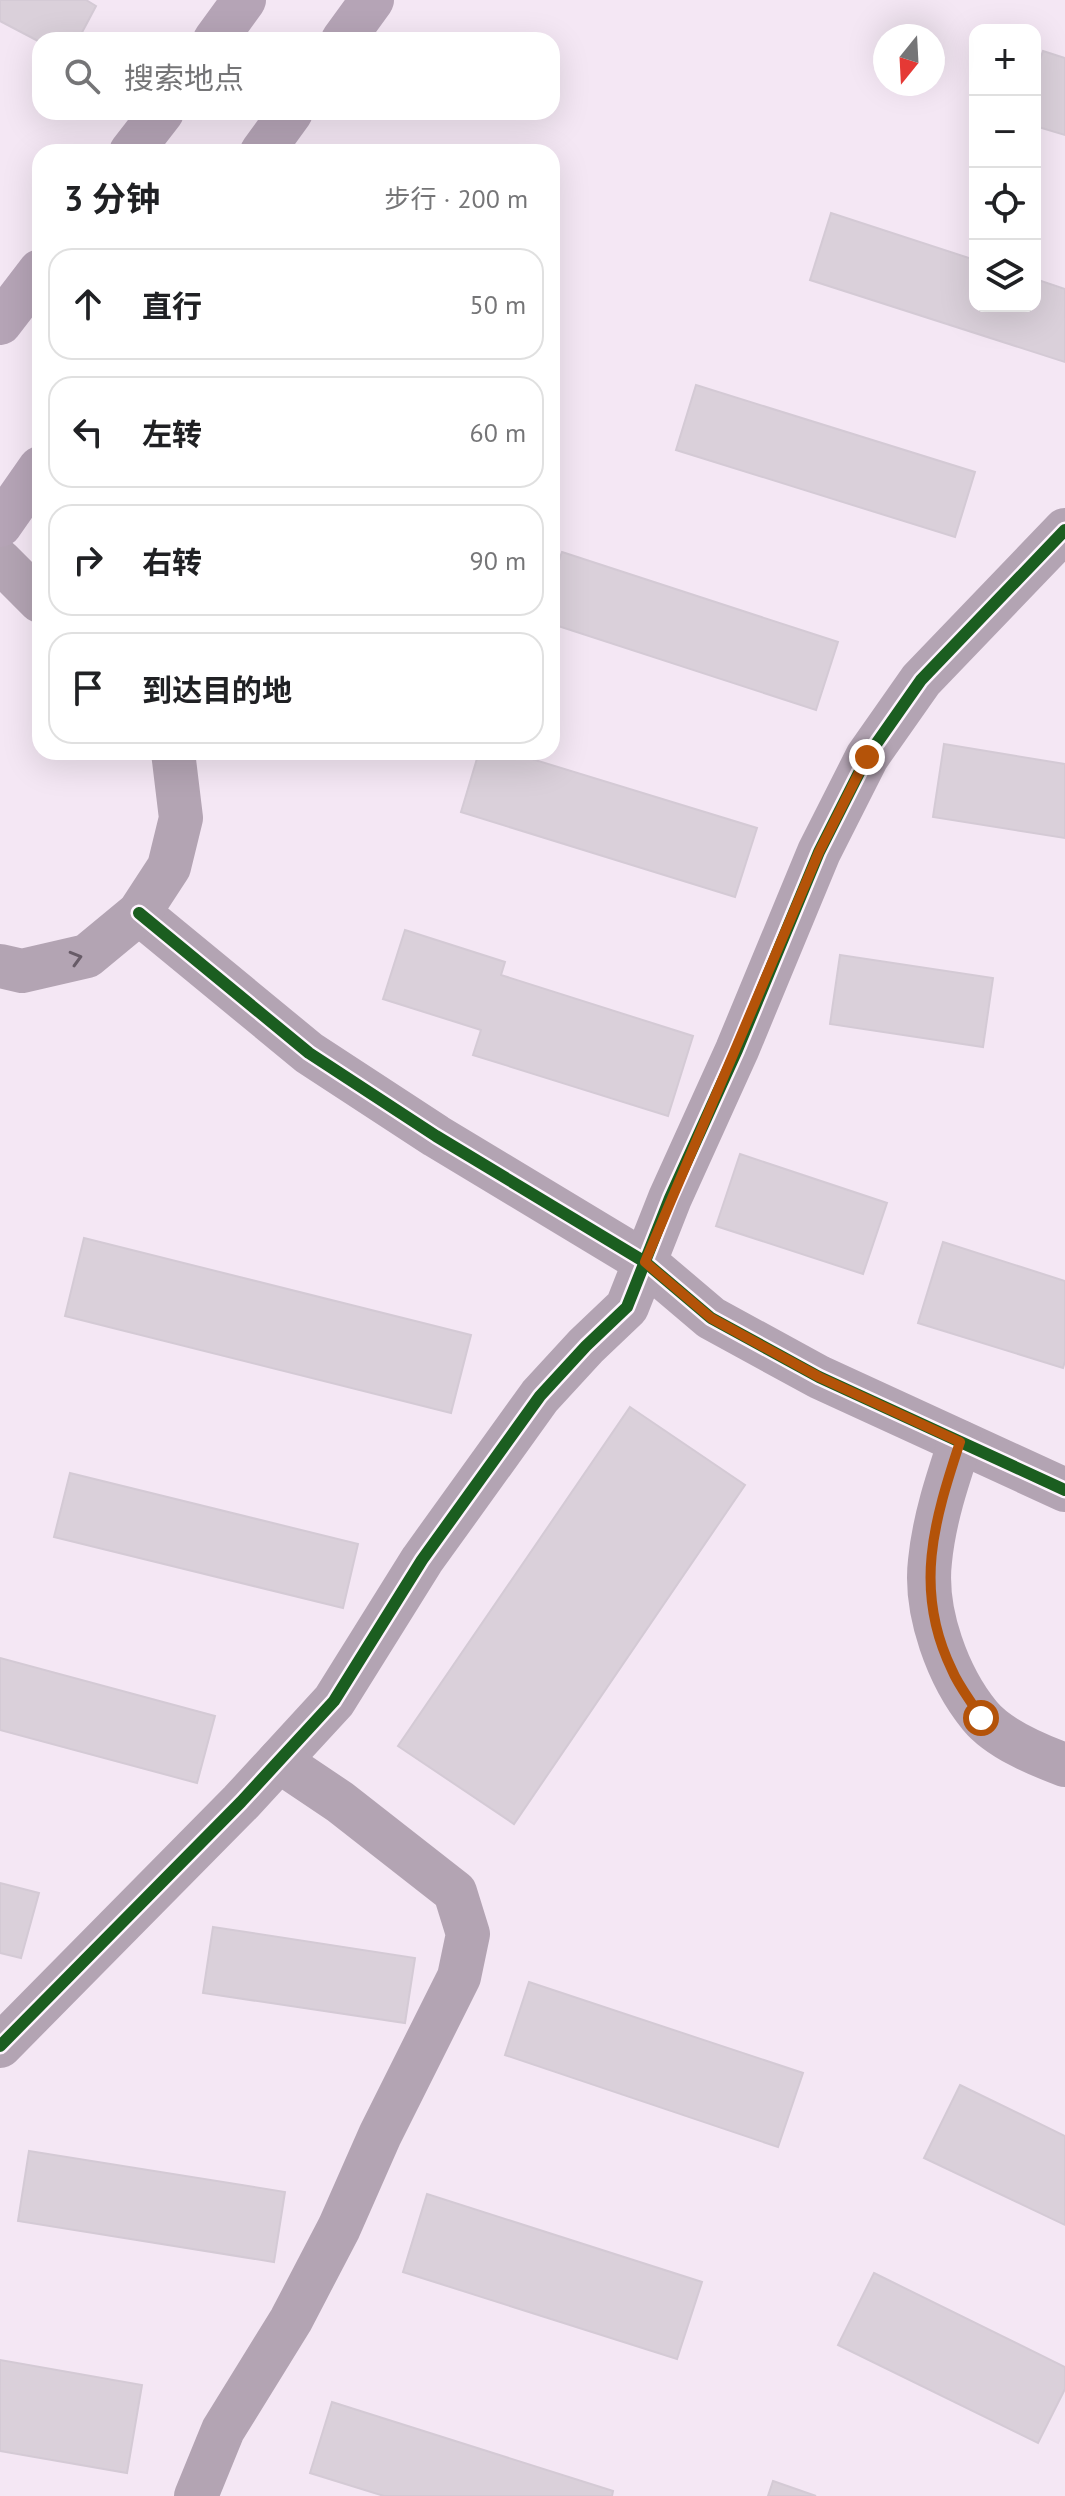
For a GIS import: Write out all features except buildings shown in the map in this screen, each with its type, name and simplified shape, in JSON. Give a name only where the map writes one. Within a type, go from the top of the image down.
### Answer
[{"type":"main road","points":[[221,32],[244,0]]},
{"type":"main road","points":[[349,32],[372,0]]},
{"type":"main road","points":[[137,144],[156,120]]},
{"type":"main road","points":[[268,144],[285,120]]},
{"type":"main road","points":[[0,323],[32,281]]},
{"type":"main road","points":[[0,525],[32,479]]},
{"type":"street","points":[[0,2046],[241,1802],[334,1701],[422,1560],[540,1396],[627,1307],[819,852],[867,757],[921,680],[1065,530]]},
{"type":"street","points":[[0,561],[32,593]]},
{"type":"street","points":[[0,966],[22,971],[87,956],[139,913],[169,867],[181,818],[174,760]]},
{"type":"street","points":[[139,913],[309,1053],[436,1136],[645,1262],[711,1318],[819,1377],[1065,1490]]},
{"type":"street","points":[[960,1442],[940,1504],[929,1564],[932,1617],[952,1671],[981,1718],[1024,1749],[1065,1765]]},
{"type":"street","points":[[196,2496],[223,2430],[291,2320],[339,2228],[380,2135],[459,1977],[468,1934],[455,1892],[340,1802],[279,1761]]},
{"type":"cycle path","points":[[0,2046],[241,1802],[334,1701],[422,1560],[540,1396],[627,1307],[670,1198],[737,1050],[819,852],[867,757],[921,680],[1065,530]]},
{"type":"cycle path","points":[[139,913],[309,1053],[436,1136],[645,1262],[711,1318],[819,1377],[1065,1490]]},
{"type":"route","points":[[867,757],[819,852],[645,1262],[711,1318],[819,1377],[960,1442],[940,1504],[929,1564],[932,1617],[952,1671],[981,1718]]}]
